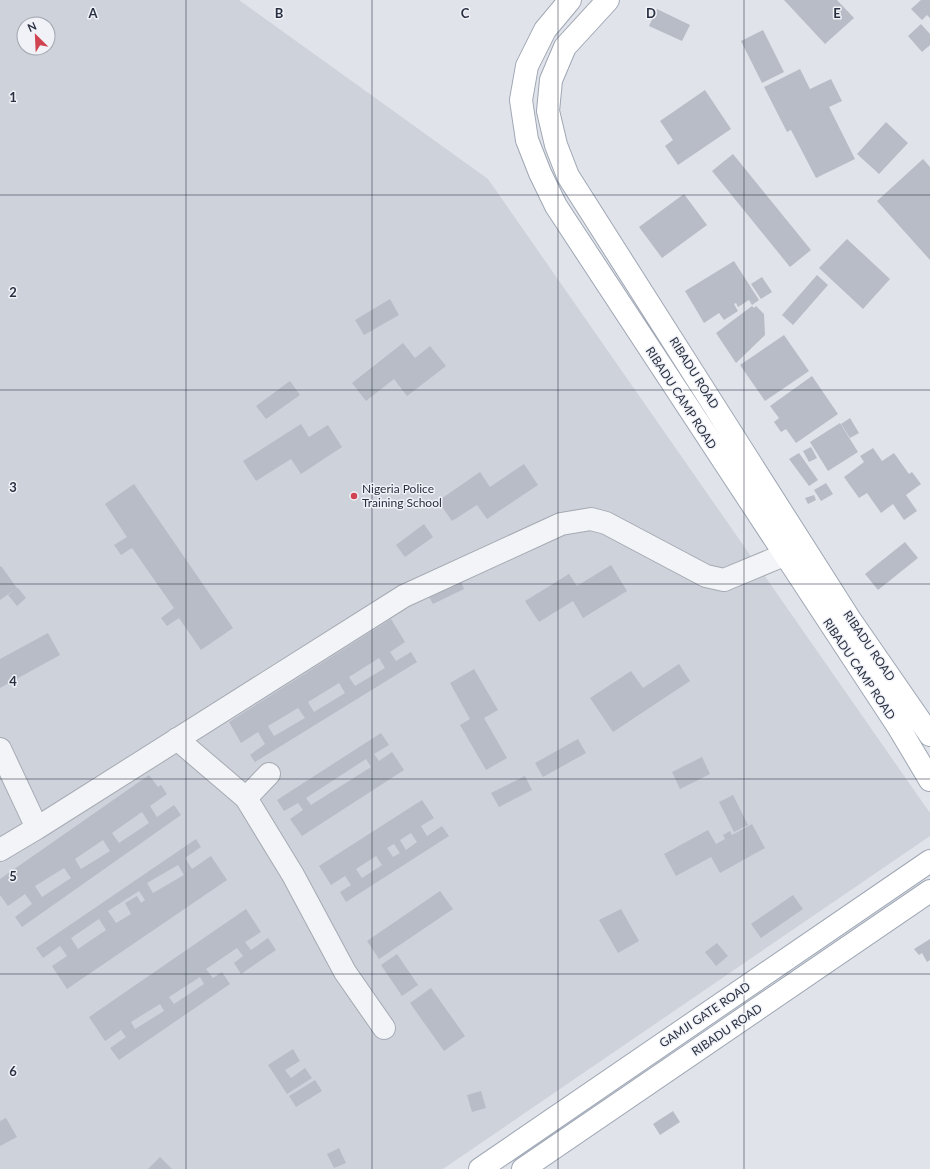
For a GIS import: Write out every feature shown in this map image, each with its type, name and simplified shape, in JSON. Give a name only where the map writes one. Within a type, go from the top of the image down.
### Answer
[{"type":"main road","name":"RIBADU CAMP ROAD","points":[[570,0],[545,30],[527,66],[521,100],[527,140],[540,173],[556,206],[899,728],[930,780]]},
{"type":"main road","name":"RIBADU ROAD","points":[[608,0],[565,47],[551,80],[548,111],[556,145],[568,176],[849,618],[930,735]]},
{"type":"main road","name":"GAMJI GATE ROAD","points":[[480,1169],[930,861]]},
{"type":"main road","name":"RIBADU ROAD","points":[[524,1169],[930,891]]},
{"type":"street","points":[[0,850],[404,596],[561,524],[591,519],[606,523],[706,576],[724,580],[784,555]]},
{"type":"street","points":[[177,739],[246,798],[293,875],[346,972],[384,1028]]},
{"type":"street","points":[[0,749],[37,828]]},
{"type":"street","points":[[246,798],[269,774]]},
{"type":"shaded area","name":"Nigeria Police Training School","points":[[0,0],[239,0],[488,179],[930,813],[930,836],[443,1169],[0,1169]]},
{"type":"building","points":[[784,0],[837,0],[854,18],[825,44]]},
{"type":"building","points":[[921,0],[930,0],[930,18],[927,15],[922,20],[911,9]]},
{"type":"building","points":[[657,9],[690,25],[682,41],[649,26]]},
{"type":"building","points":[[921,24],[930,34],[930,45],[922,52],[908,36]]},
{"type":"building","points":[[763,30],[784,72],[762,83],[741,41]]},
{"type":"building","points":[[800,69],[810,89],[831,79],[842,101],[829,107],[855,159],[816,178],[791,130],[787,132],[764,87]]},
{"type":"building","points":[[705,90],[731,129],[678,165],[665,146],[673,140],[660,121]]},
{"type":"building","points":[[886,122],[908,143],[879,174],[857,154]]},
{"type":"building","points":[[733,154],[811,250],[790,267],[712,171]]},
{"type":"building","points":[[923,159],[930,167],[930,260],[877,201]]},
{"type":"building","points":[[684,194],[707,225],[662,258],[639,227]]},
{"type":"building","points":[[847,239],[890,279],[863,309],[819,268]]},
{"type":"building","points":[[734,261],[759,300],[752,305],[749,300],[738,307],[736,303],[734,304],[738,311],[724,320],[719,313],[704,323],[685,291]]},
{"type":"building","points":[[817,275],[828,285],[793,325],[782,315]]},
{"type":"building","points":[[762,277],[772,292],[761,299],[751,284]]},
{"type":"building","points":[[390,299],[399,315],[364,335],[355,320]]},
{"type":"building","points":[[752,306],[754,308],[756,306],[764,314],[765,335],[736,363],[716,333]]},
{"type":"building","points":[[784,335],[809,371],[765,401],[740,365]]},
{"type":"building","points":[[403,343],[415,358],[430,346],[446,366],[407,396],[394,379],[366,401],[352,383]]},
{"type":"building","points":[[812,376],[838,414],[796,443],[786,429],[781,432],[774,422],[779,418],[770,406]]},
{"type":"building","points":[[290,381],[300,395],[266,419],[256,406]]},
{"type":"building","points":[[850,418],[859,433],[850,438],[841,424]]},
{"type":"building","points":[[840,423],[858,452],[828,471],[810,442]]},
{"type":"building","points":[[301,424],[309,437],[328,425],[342,447],[301,474],[291,459],[256,481],[243,461]]},
{"type":"building","points":[[811,447],[817,458],[809,462],[803,451]]},
{"type":"building","points":[[873,448],[882,461],[894,453],[909,474],[912,472],[921,484],[906,495],[917,511],[904,520],[893,504],[881,513],[867,493],[859,498],[844,477],[864,462],[860,456]]},
{"type":"building","points":[[799,453],[818,480],[809,486],[789,459]]},
{"type":"building","points":[[524,464],[538,485],[487,519],[477,505],[452,521],[438,501],[480,472],[490,487]]},
{"type":"building","points":[[826,483],[833,494],[821,501],[814,490]]},
{"type":"building","points":[[134,484],[233,628],[201,650],[179,618],[167,626],[161,618],[174,608],[132,548],[121,555],[114,545],[127,537],[105,504]]},
{"type":"building","points":[[814,495],[816,500],[808,504],[805,498]]},
{"type":"building","points":[[424,524],[433,537],[405,557],[396,545]]},
{"type":"building","points":[[905,542],[918,558],[878,590],[865,574]]},
{"type":"building","points":[[611,565],[627,591],[583,618],[573,601],[539,622],[525,601],[569,574],[577,586]]},
{"type":"building","points":[[1,566],[17,588],[0,600],[0,567]]},
{"type":"building","points":[[457,573],[464,589],[433,604],[425,589]]},
{"type":"building","points":[[17,588],[26,598],[17,606],[8,595]]},
{"type":"building","points":[[391,619],[405,642],[390,652],[396,661],[411,652],[417,662],[255,762],[250,755],[265,744],[258,732],[241,743],[229,722]],"holes":[[[379,658],[385,668],[355,686],[349,677]],[[339,683],[345,693],[314,712],[308,702]],[[298,708],[305,718],[274,736],[268,726]]]},
{"type":"building","points":[[48,633],[60,655],[0,688],[0,659]]},
{"type":"building","points":[[679,664],[690,681],[613,732],[590,698],[631,671],[643,688]]},
{"type":"building","points":[[474,669],[498,710],[484,718],[507,758],[486,770],[460,725],[470,719],[450,683]]},
{"type":"building","points":[[381,733],[389,745],[374,754],[379,761],[392,752],[404,770],[302,836],[290,819],[303,810],[298,803],[284,811],[277,800]],"holes":[[[366,759],[371,767],[311,805],[306,798]]]},
{"type":"building","points":[[578,739],[586,753],[543,777],[535,763]]},
{"type":"building","points":[[702,757],[710,774],[680,789],[672,772]]},
{"type":"building","points":[[149,775],[158,787],[161,785],[167,794],[150,806],[157,817],[174,805],[181,815],[22,927],[15,917],[32,904],[25,894],[8,906],[0,895],[0,879]],"holes":[[[142,812],[149,823],[119,843],[112,833]],[[103,840],[110,851],[81,869],[75,859]],[[64,868],[71,878],[42,897],[35,886]]]},
{"type":"building","points":[[525,776],[532,790],[499,807],[491,793]]},
{"type":"building","points":[[733,795],[748,825],[734,832],[719,802]]},
{"type":"building","points":[[422,800],[434,818],[421,826],[427,836],[442,826],[449,836],[346,902],[340,892],[351,885],[345,876],[331,885],[319,866]],"holes":[[[411,833],[417,842],[406,850],[400,840]],[[394,844],[400,853],[393,857],[387,848]],[[376,856],[382,865],[362,878],[356,869]]]},
{"type":"building","points":[[752,824],[765,848],[720,873],[711,857],[676,876],[664,854],[708,830],[716,844],[725,839],[723,835],[730,831],[732,835]]},
{"type":"building","points":[[196,839],[201,847],[185,858],[192,869],[211,856],[227,880],[67,989],[52,966],[67,956],[60,946],[43,958],[36,948]],"holes":[[[178,865],[184,875],[153,893],[147,883]],[[139,891],[145,900],[141,903],[137,896],[125,903],[131,914],[116,923],[108,911]],[[99,919],[106,930],[78,949],[71,938]]]},
{"type":"building","points":[[440,891],[453,909],[379,959],[367,941]]},
{"type":"building","points":[[793,895],[803,909],[761,938],[751,924]]},
{"type":"building","points":[[246,909],[261,932],[245,942],[251,950],[268,938],[276,950],[241,974],[234,963],[243,956],[237,948],[206,969],[213,978],[222,972],[230,984],[119,1060],[110,1048],[126,1037],[121,1030],[105,1041],[89,1017]],"holes":[[[200,977],[204,984],[174,1004],[169,997]],[[160,1004],[164,1011],[135,1029],[131,1022]]]},
{"type":"building","points":[[621,909],[639,941],[618,953],[599,920]]},
{"type":"building","points":[[930,939],[930,960],[927,962],[922,953],[919,955],[914,949]]},
{"type":"building","points":[[717,943],[728,956],[716,966],[705,952]]},
{"type":"building","points":[[397,954],[418,985],[402,996],[381,965]]},
{"type":"building","points":[[431,988],[465,1036],[444,1051],[410,1003]]},
{"type":"building","points":[[293,1049],[300,1061],[285,1070],[291,1078],[305,1068],[312,1078],[287,1094],[268,1065]]},
{"type":"building","points":[[315,1080],[322,1091],[296,1107],[289,1096]]},
{"type":"building","points":[[481,1091],[486,1108],[472,1112],[467,1095]]},
{"type":"building","points":[[673,1111],[680,1122],[660,1135],[653,1124]]},
{"type":"building","points":[[6,1118],[17,1137],[0,1146],[0,1121]]},
{"type":"building","points":[[339,1148],[346,1163],[334,1168],[327,1154]]},
{"type":"building","points":[[160,1157],[172,1169],[148,1169]]},
{"type":"place","name":"Nigeria Police Training School","points":[[354,496]]}]
